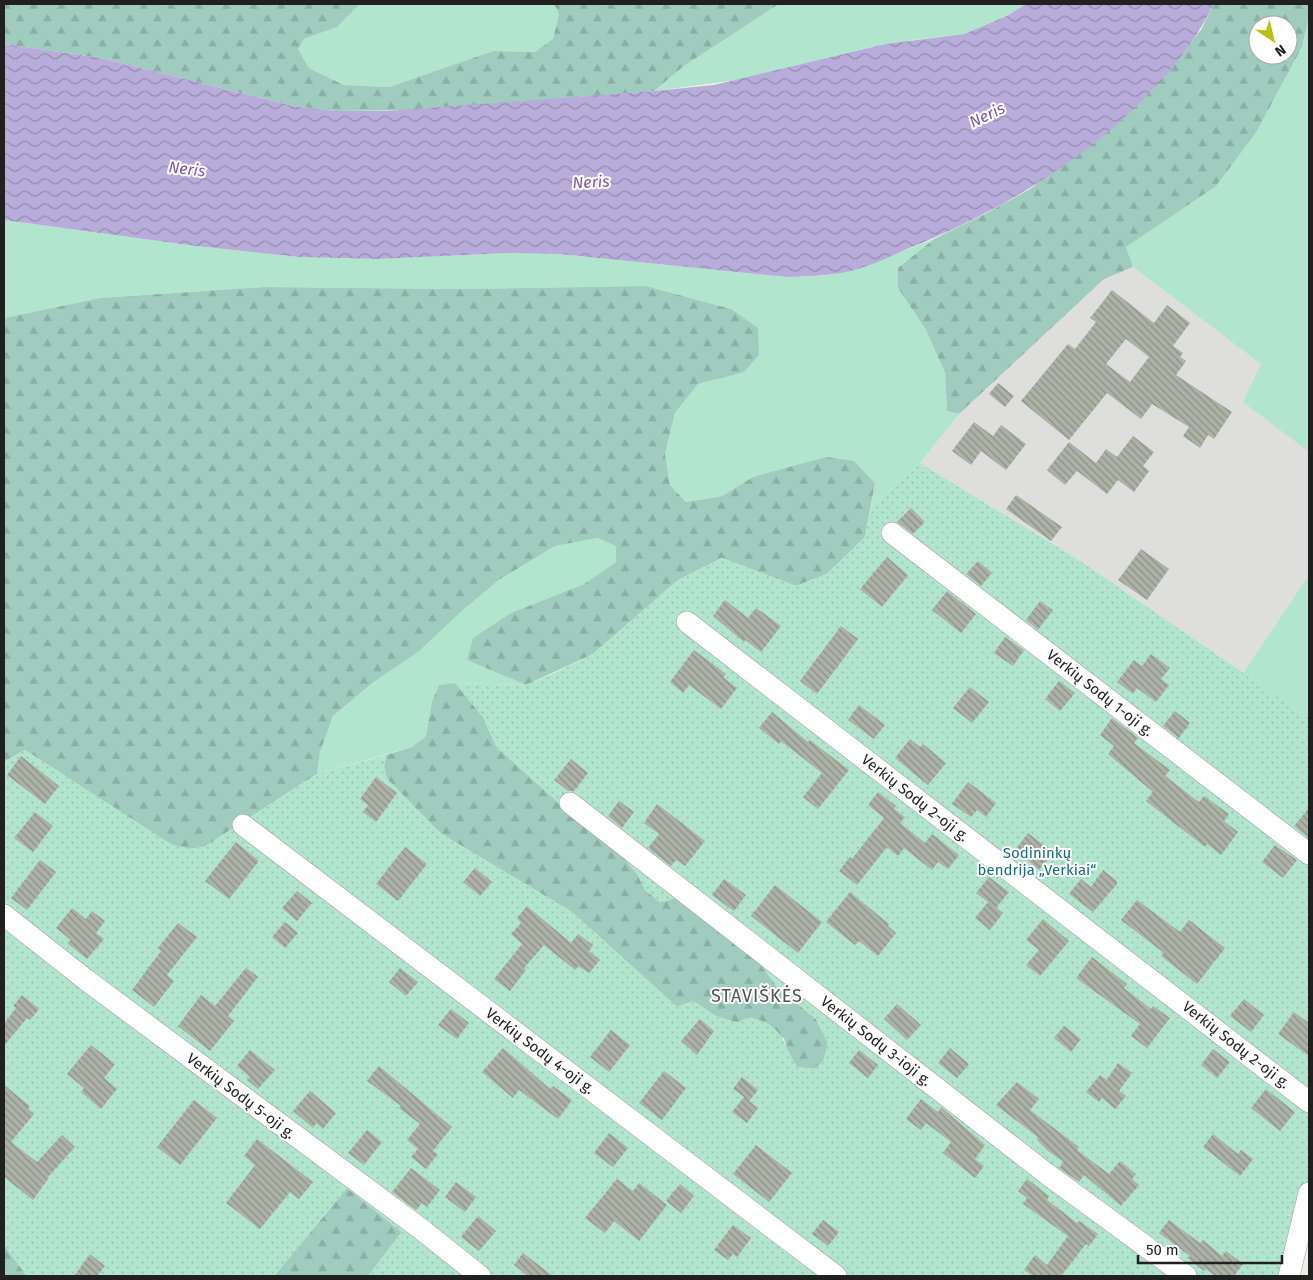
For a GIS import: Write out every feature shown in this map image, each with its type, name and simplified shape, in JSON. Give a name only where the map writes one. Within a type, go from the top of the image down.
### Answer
[{"type":"street","name":"Verkių Sodų 1-oji g.","points":[[892,533],[1309,854]]},
{"type":"street","name":"Verkių Sodų 2-oji g.","points":[[687,622],[1309,1102]]},
{"type":"street","name":"Verkių Sodų 3-ioji g.","points":[[570,802],[1047,1174],[1186,1276]]},
{"type":"street","name":"Verkių Sodų 4-oji g.","points":[[243,825],[836,1276]]},
{"type":"street","name":"Verkių Sodų 5-oji g.","points":[[4,915],[156,1032],[421,1229],[480,1276]]},
{"type":"street","points":[[1289,1276],[1309,1193]]},
{"type":"shaded area","points":[[1133,267],[1262,364],[1244,402],[1309,452],[1309,575],[1243,673],[1079,560],[920,463],[959,414],[1104,279]]},
{"type":"green space","points":[[4,4],[360,4],[337,27],[304,39],[298,49],[309,68],[344,85],[389,87],[493,51],[535,52],[553,39],[559,14],[554,4],[779,4],[684,66],[654,91],[416,110],[335,111],[293,106],[101,58],[4,44]]},
{"type":"green space","points":[[360,4],[554,4],[559,14],[553,39],[535,52],[493,51],[389,87],[344,85],[309,68],[298,49],[304,39],[337,27]]},
{"type":"green space","points":[[779,4],[1026,4],[1007,16],[964,34],[913,40],[744,79],[654,91],[684,66]]},
{"type":"green space","points":[[1214,4],[1309,4],[1309,17],[1302,47],[1298,54],[1298,15],[1248,15],[1248,65],[1292,65],[1257,131],[1216,186],[1126,247],[1133,267],[1104,279],[959,414],[947,411],[945,373],[926,330],[898,288],[898,268],[934,239],[1030,189],[1106,132],[1139,102],[1201,30]]},
{"type":"green space","points":[[1309,17],[1309,452],[1243,402],[1261,364],[1133,267],[1126,247],[1161,222],[1257,131],[1292,65],[1298,65],[1298,54],[1302,47]]},
{"type":"green space","points":[[4,220],[196,246],[299,257],[379,259],[508,253],[559,254],[787,277],[822,276],[858,269],[934,239],[898,268],[898,288],[926,330],[945,373],[947,411],[959,414],[920,463],[871,507],[875,483],[854,461],[753,477],[722,496],[686,502],[670,485],[665,454],[675,413],[698,384],[744,371],[731,309],[646,286],[455,289],[265,287],[100,298],[4,318]]},
{"type":"green space","points":[[646,286],[731,309],[758,328],[759,355],[744,372],[698,384],[675,413],[665,454],[670,485],[686,502],[722,496],[753,477],[826,457],[854,461],[875,483],[865,537],[827,574],[796,586],[722,558],[678,580],[593,654],[526,685],[467,660],[473,638],[511,613],[584,584],[616,562],[616,546],[598,538],[555,546],[499,580],[464,609],[419,651],[374,682],[333,716],[320,752],[317,774],[204,847],[189,849],[171,845],[25,750],[4,762],[4,318],[100,298],[265,287],[455,289]]},
{"type":"green space","name":"Sodininkų bendrija „Verkiai“","points":[[920,463],[1079,560],[1309,718],[1309,1235],[1298,1276],[368,1276],[402,1232],[347,1188],[274,1276],[27,1276],[4,1245],[4,762],[25,750],[171,844],[189,849],[204,847],[317,774],[386,755],[384,767],[387,779],[440,833],[572,912],[677,1007],[693,1001],[716,1016],[737,1023],[748,1017],[768,1024],[780,1035],[797,1067],[814,1069],[823,1062],[828,1043],[816,1019],[778,988],[728,920],[690,893],[661,903],[646,891],[637,874],[618,850],[563,807],[497,748],[483,717],[455,683],[526,685],[550,675],[593,654],[678,580],[722,558],[796,586],[827,574],[865,537],[871,507]]},
{"type":"green space","points":[[598,538],[616,545],[616,562],[584,584],[511,613],[467,660],[526,685],[455,683],[439,685],[432,701],[426,736],[412,747],[317,774],[320,752],[333,716],[499,580],[555,546]]},
{"type":"green space","points":[[1309,575],[1309,718],[1243,673]]},
{"type":"green space","points":[[455,683],[483,717],[497,748],[618,850],[637,874],[646,891],[689,892],[728,920],[778,988],[816,1019],[828,1043],[823,1062],[814,1069],[797,1067],[788,1053],[784,1038],[716,1016],[693,1001],[677,1007],[572,912],[440,833],[387,779],[384,767],[386,755],[412,747],[426,736],[432,701],[439,685]]},
{"type":"green space","points":[[347,1188],[402,1232],[368,1276],[274,1276]]},
{"type":"green space","points":[[4,1245],[27,1276],[4,1276]]},
{"type":"water","name":"Neris","points":[[1026,4],[1214,4],[1189,46],[1158,84],[1122,120],[1082,152],[1040,182],[951,230],[883,260],[841,273],[787,277],[559,254],[508,253],[379,259],[299,257],[196,246],[4,220],[4,44],[101,58],[293,106],[335,111],[386,111],[714,85],[886,44],[964,34],[1007,16]]},
{"type":"building","points":[[1112,290],[1154,323],[1167,305],[1190,323],[1173,346],[1183,353],[1180,357],[1186,361],[1176,375],[1232,412],[1214,439],[1208,435],[1200,448],[1183,436],[1189,427],[1152,404],[1141,419],[1107,393],[1069,440],[1021,401],[1068,344],[1075,349],[1096,322],[1090,318]],"holes":[[[1126,339],[1149,357],[1130,382],[1106,364]]]},
{"type":"building","points":[[998,383],[1014,396],[1005,407],[989,394]]},
{"type":"building","points":[[974,422],[993,436],[1001,425],[1026,444],[1006,470],[981,451],[971,465],[952,451]]},
{"type":"building","points":[[1133,436],[1154,452],[1143,466],[1149,471],[1134,492],[1118,480],[1107,494],[1077,471],[1065,485],[1047,470],[1069,442],[1096,463],[1106,449],[1117,457]]},
{"type":"building","points":[[1016,495],[1062,527],[1051,541],[1006,509]]},
{"type":"building","points":[[911,508],[925,522],[913,534],[897,522]]},
{"type":"building","points":[[1141,549],[1169,569],[1147,600],[1118,580]]},
{"type":"building","points":[[887,557],[908,575],[882,607],[860,589]]},
{"type":"building","points":[[978,561],[992,573],[981,586],[966,574]]},
{"type":"building","points":[[947,591],[976,614],[961,633],[932,610]]},
{"type":"building","points":[[725,600],[748,618],[756,608],[781,626],[761,652],[745,640],[744,642],[713,616]]},
{"type":"building","points":[[1040,601],[1053,610],[1038,630],[1026,620]]},
{"type":"building","points":[[841,626],[858,639],[817,694],[800,681]]},
{"type":"building","points":[[1005,637],[1024,650],[1013,666],[994,653]]},
{"type":"building","points":[[694,650],[726,674],[723,677],[737,688],[721,709],[689,685],[683,693],[670,682]]},
{"type":"building","points":[[1151,654],[1170,668],[1161,679],[1169,685],[1156,702],[1137,688],[1133,694],[1117,682],[1134,660],[1142,666]]},
{"type":"building","points":[[1059,681],[1075,693],[1060,711],[1045,699]]},
{"type":"building","points":[[970,687],[989,702],[972,723],[953,708]]},
{"type":"building","points":[[859,705],[885,725],[874,739],[848,720]]},
{"type":"building","points":[[1175,711],[1190,723],[1179,738],[1163,726]]},
{"type":"building","points":[[772,712],[808,742],[810,740],[849,770],[818,809],[803,797],[822,773],[781,741],[779,744],[759,728]]},
{"type":"building","points":[[1112,718],[1138,738],[1134,743],[1170,770],[1165,776],[1199,802],[1204,796],[1229,814],[1224,821],[1238,832],[1221,855],[1207,844],[1205,847],[1146,801],[1153,792],[1108,754],[1114,746],[1100,735]]},
{"type":"building","points":[[910,739],[920,747],[923,744],[946,763],[928,785],[895,758]]},
{"type":"building","points":[[21,756],[59,786],[45,804],[7,775]]},
{"type":"building","points":[[571,759],[588,773],[574,791],[568,791],[554,780]]},
{"type":"building","points":[[376,777],[397,793],[376,822],[363,812],[368,805],[360,799]]},
{"type":"building","points":[[968,782],[996,803],[986,817],[977,810],[971,817],[952,804]]},
{"type":"building","points":[[878,792],[896,806],[894,809],[905,817],[900,823],[925,843],[932,834],[959,855],[948,869],[938,862],[932,870],[904,848],[898,856],[887,847],[857,885],[839,871],[850,857],[852,859],[884,818],[868,805]]},
{"type":"building","points":[[619,801],[634,812],[622,828],[608,816]]},
{"type":"building","points":[[657,804],[705,841],[685,866],[676,860],[671,866],[648,848],[659,834],[644,823]]},
{"type":"building","points":[[1309,808],[1309,838],[1294,826]]},
{"type":"building","points":[[35,812],[53,826],[33,852],[14,838]]},
{"type":"building","points":[[1028,833],[1047,848],[1043,853],[1049,858],[1039,870],[1015,850]]},
{"type":"building","points":[[236,842],[259,861],[229,899],[205,881]]},
{"type":"building","points":[[1275,845],[1297,860],[1283,878],[1262,862]]},
{"type":"building","points":[[405,847],[427,864],[398,901],[376,884]]},
{"type":"building","points":[[40,860],[56,872],[27,910],[11,898]]},
{"type":"building","points":[[475,868],[492,882],[480,896],[463,882]]},
{"type":"building","points":[[1103,870],[1117,881],[1117,884],[1093,912],[1069,894],[1081,879],[1091,887]]},
{"type":"building","points":[[989,877],[1009,892],[996,908],[1003,913],[990,930],[975,918],[988,902],[976,893]]},
{"type":"building","points":[[724,879],[746,895],[734,911],[712,895]]},
{"type":"building","points":[[775,885],[822,922],[798,953],[751,916]]},
{"type":"building","points":[[297,891],[312,903],[297,921],[282,908]]},
{"type":"building","points":[[850,892],[889,924],[888,926],[896,933],[878,956],[859,941],[855,945],[826,922]]},
{"type":"building","points":[[1137,900],[1180,932],[1189,920],[1225,948],[1197,984],[1161,956],[1164,953],[1121,920]]},
{"type":"building","points":[[527,906],[571,943],[578,934],[593,945],[589,951],[600,960],[589,973],[578,966],[575,970],[544,945],[524,968],[526,970],[510,991],[494,979],[522,944],[511,934],[521,923],[517,918]]},
{"type":"building","points":[[72,908],[86,919],[92,911],[105,921],[96,933],[104,939],[87,959],[67,943],[71,940],[56,928]]},
{"type":"building","points":[[1043,919],[1069,941],[1040,976],[1026,965],[1039,950],[1026,940]]},
{"type":"building","points":[[285,922],[298,933],[285,948],[272,937]]},
{"type":"building","points":[[178,923],[197,937],[167,975],[174,981],[154,1007],[132,990],[161,951],[158,948]]},
{"type":"building","points":[[1092,957],[1127,984],[1124,988],[1151,1009],[1153,1006],[1170,1018],[1147,1048],[1131,1036],[1140,1024],[1076,978]]},
{"type":"building","points":[[246,968],[258,977],[228,1016],[234,1021],[210,1051],[178,1026],[201,995],[215,1006]]},
{"type":"building","points":[[400,968],[418,982],[406,996],[389,982]]},
{"type":"building","points":[[22,995],[39,1009],[30,1020],[27,1018],[4,1046],[4,1024],[16,1008],[13,1006]]},
{"type":"building","points":[[1244,999],[1264,1015],[1251,1032],[1230,1016]]},
{"type":"building","points":[[897,1004],[921,1025],[907,1040],[884,1019]]},
{"type":"building","points":[[451,1009],[469,1023],[457,1039],[438,1025]]},
{"type":"building","points":[[1294,1012],[1309,1023],[1309,1056],[1278,1034]]},
{"type":"building","points":[[700,1019],[714,1031],[697,1055],[681,1041]]},
{"type":"building","points":[[1064,1026],[1081,1039],[1071,1052],[1054,1038]]},
{"type":"building","points":[[611,1030],[630,1045],[609,1072],[590,1057]]},
{"type":"building","points":[[91,1045],[115,1064],[104,1078],[117,1089],[101,1109],[81,1092],[84,1088],[67,1074]]},
{"type":"building","points":[[503,1048],[550,1089],[553,1086],[572,1100],[558,1119],[519,1090],[513,1098],[482,1072]]},
{"type":"building","points":[[950,1048],[969,1064],[957,1078],[938,1063]]},
{"type":"building","points":[[1213,1049],[1230,1062],[1217,1078],[1201,1065]]},
{"type":"building","points":[[250,1050],[275,1070],[258,1089],[247,1080],[250,1077],[237,1066]]},
{"type":"building","points":[[859,1050],[878,1065],[868,1078],[849,1063]]},
{"type":"building","points":[[1118,1063],[1132,1073],[1119,1091],[1126,1096],[1115,1109],[1102,1098],[1099,1102],[1086,1092],[1100,1075],[1107,1080]]},
{"type":"building","points":[[379,1066],[452,1127],[433,1151],[438,1154],[426,1169],[411,1157],[418,1149],[407,1140],[420,1124],[399,1108],[401,1106],[367,1081]]},
{"type":"building","points":[[664,1071],[686,1088],[662,1120],[639,1103]]},
{"type":"building","points":[[742,1077],[758,1090],[749,1101],[758,1108],[747,1123],[732,1112],[744,1097],[733,1089]]},
{"type":"building","points":[[1017,1082],[1039,1099],[1030,1110],[1079,1147],[1077,1150],[1109,1174],[1120,1161],[1136,1174],[1132,1179],[1139,1185],[1121,1206],[1084,1175],[1079,1182],[1059,1168],[1064,1162],[1048,1151],[1037,1140],[1039,1138],[996,1105]]},
{"type":"building","points":[[4,1085],[30,1106],[28,1109],[34,1114],[11,1142],[37,1162],[62,1135],[75,1147],[47,1178],[33,1200],[4,1177]]},
{"type":"building","points":[[1266,1089],[1295,1112],[1280,1131],[1251,1108]]},
{"type":"building","points":[[310,1091],[336,1113],[323,1129],[316,1123],[313,1128],[293,1111]]},
{"type":"building","points":[[921,1099],[938,1112],[941,1107],[985,1145],[975,1159],[984,1166],[975,1178],[943,1153],[951,1142],[926,1123],[921,1130],[906,1119]]},
{"type":"building","points":[[194,1100],[217,1118],[180,1165],[157,1147]]},
{"type":"building","points":[[367,1130],[382,1142],[364,1165],[348,1153]]},
{"type":"building","points":[[609,1133],[628,1148],[613,1167],[594,1153]]},
{"type":"building","points":[[1213,1134],[1238,1154],[1241,1150],[1253,1159],[1240,1176],[1203,1147]]},
{"type":"building","points":[[257,1139],[313,1182],[299,1199],[290,1192],[260,1229],[226,1203],[255,1165],[244,1156]]},
{"type":"building","points":[[756,1145],[792,1173],[769,1202],[733,1174]]},
{"type":"building","points":[[411,1168],[440,1190],[427,1207],[422,1203],[416,1210],[392,1192]]},
{"type":"building","points":[[617,1179],[633,1191],[639,1183],[667,1205],[639,1241],[614,1221],[605,1233],[585,1218]]},
{"type":"building","points":[[1027,1179],[1049,1196],[1047,1200],[1077,1223],[1079,1221],[1098,1234],[1089,1246],[1086,1244],[1061,1276],[1033,1276],[1024,1270],[1035,1255],[1047,1265],[1068,1236],[1023,1204],[1027,1198],[1018,1191]]},
{"type":"building","points":[[456,1182],[476,1197],[465,1212],[445,1197]]},
{"type":"building","points":[[680,1184],[694,1196],[681,1213],[666,1201]]},
{"type":"building","points":[[478,1216],[496,1231],[479,1251],[461,1237]]},
{"type":"building","points":[[823,1220],[839,1232],[828,1246],[812,1234]]},
{"type":"building","points":[[1169,1220],[1200,1243],[1203,1240],[1222,1256],[1226,1251],[1243,1264],[1234,1276],[1215,1276],[1206,1269],[1204,1271],[1188,1258],[1190,1256],[1159,1233]]},
{"type":"building","points":[[733,1225],[751,1238],[737,1257],[733,1254],[728,1260],[714,1250]]},
{"type":"building","points":[[523,1253],[553,1276],[528,1276],[514,1265]]},
{"type":"building","points":[[90,1254],[105,1266],[97,1276],[74,1276]]},
{"type":"district","name":"STAVIŠKĖS","points":[[757,996]]}]
